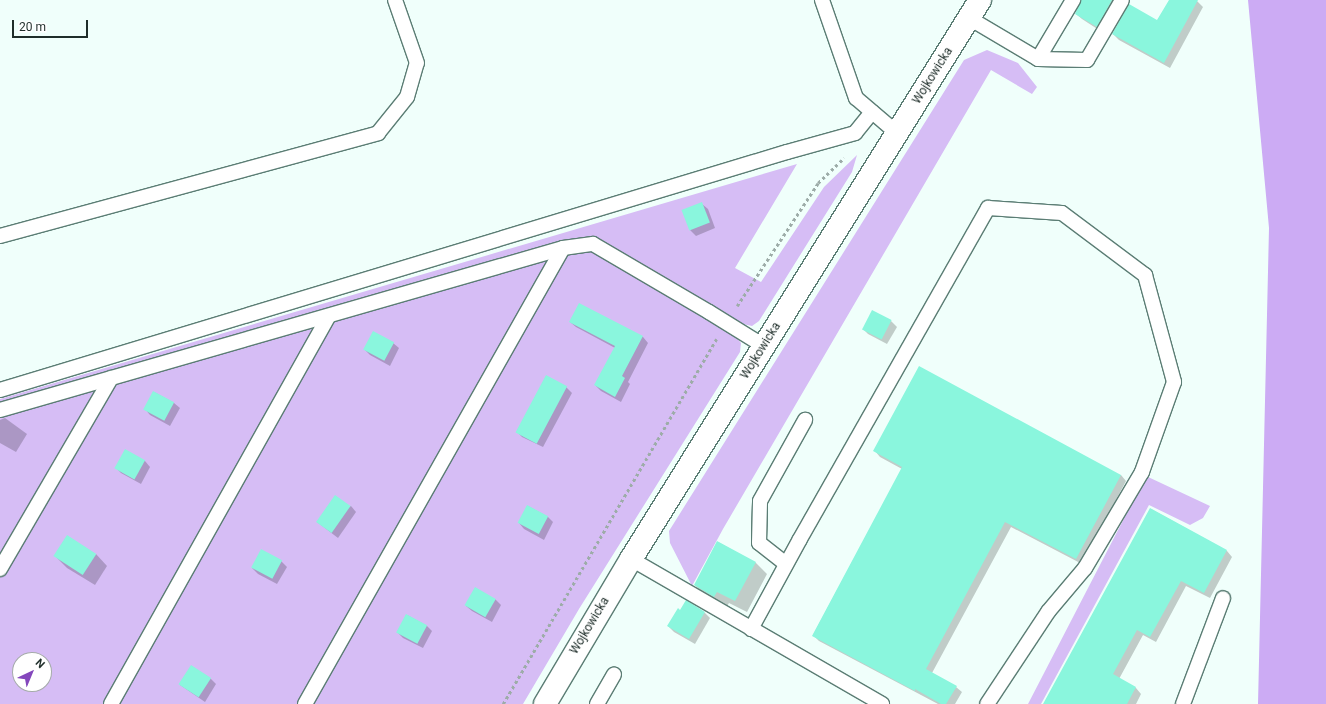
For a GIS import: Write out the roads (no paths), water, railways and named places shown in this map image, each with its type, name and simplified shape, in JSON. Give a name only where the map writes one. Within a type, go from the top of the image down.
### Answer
[{"type":"street","name":"Wojkowicka","points":[[545,704],[631,559],[975,9]]},
{"type":"lane","points":[[0,236],[378,133],[407,97],[416,63],[395,0]]},
{"type":"lane","points":[[822,0],[856,98],[897,133]]},
{"type":"lane","points":[[1038,59],[1073,0]]},
{"type":"lane","points":[[975,9],[1038,59],[1087,60],[1122,0]]},
{"type":"lane","points":[[0,390],[780,154],[855,133],[874,114]]},
{"type":"lane","points":[[751,629],[786,564],[988,208],[1062,213],[1145,275],[1174,382],[1142,472],[1085,568],[1048,612],[987,704]]},
{"type":"lane","points":[[0,410],[563,248],[593,244],[764,346]]},
{"type":"lane","points":[[305,704],[563,248]]},
{"type":"lane","points":[[111,704],[329,316]]},
{"type":"lane","points":[[0,569],[111,378]]},
{"type":"lane","points":[[786,564],[759,543],[760,501],[805,420]]},
{"type":"lane","points":[[631,559],[882,704]]},
{"type":"lane","points":[[1183,704],[1223,598]]},
{"type":"lane","points":[[597,704],[614,674]]}]
